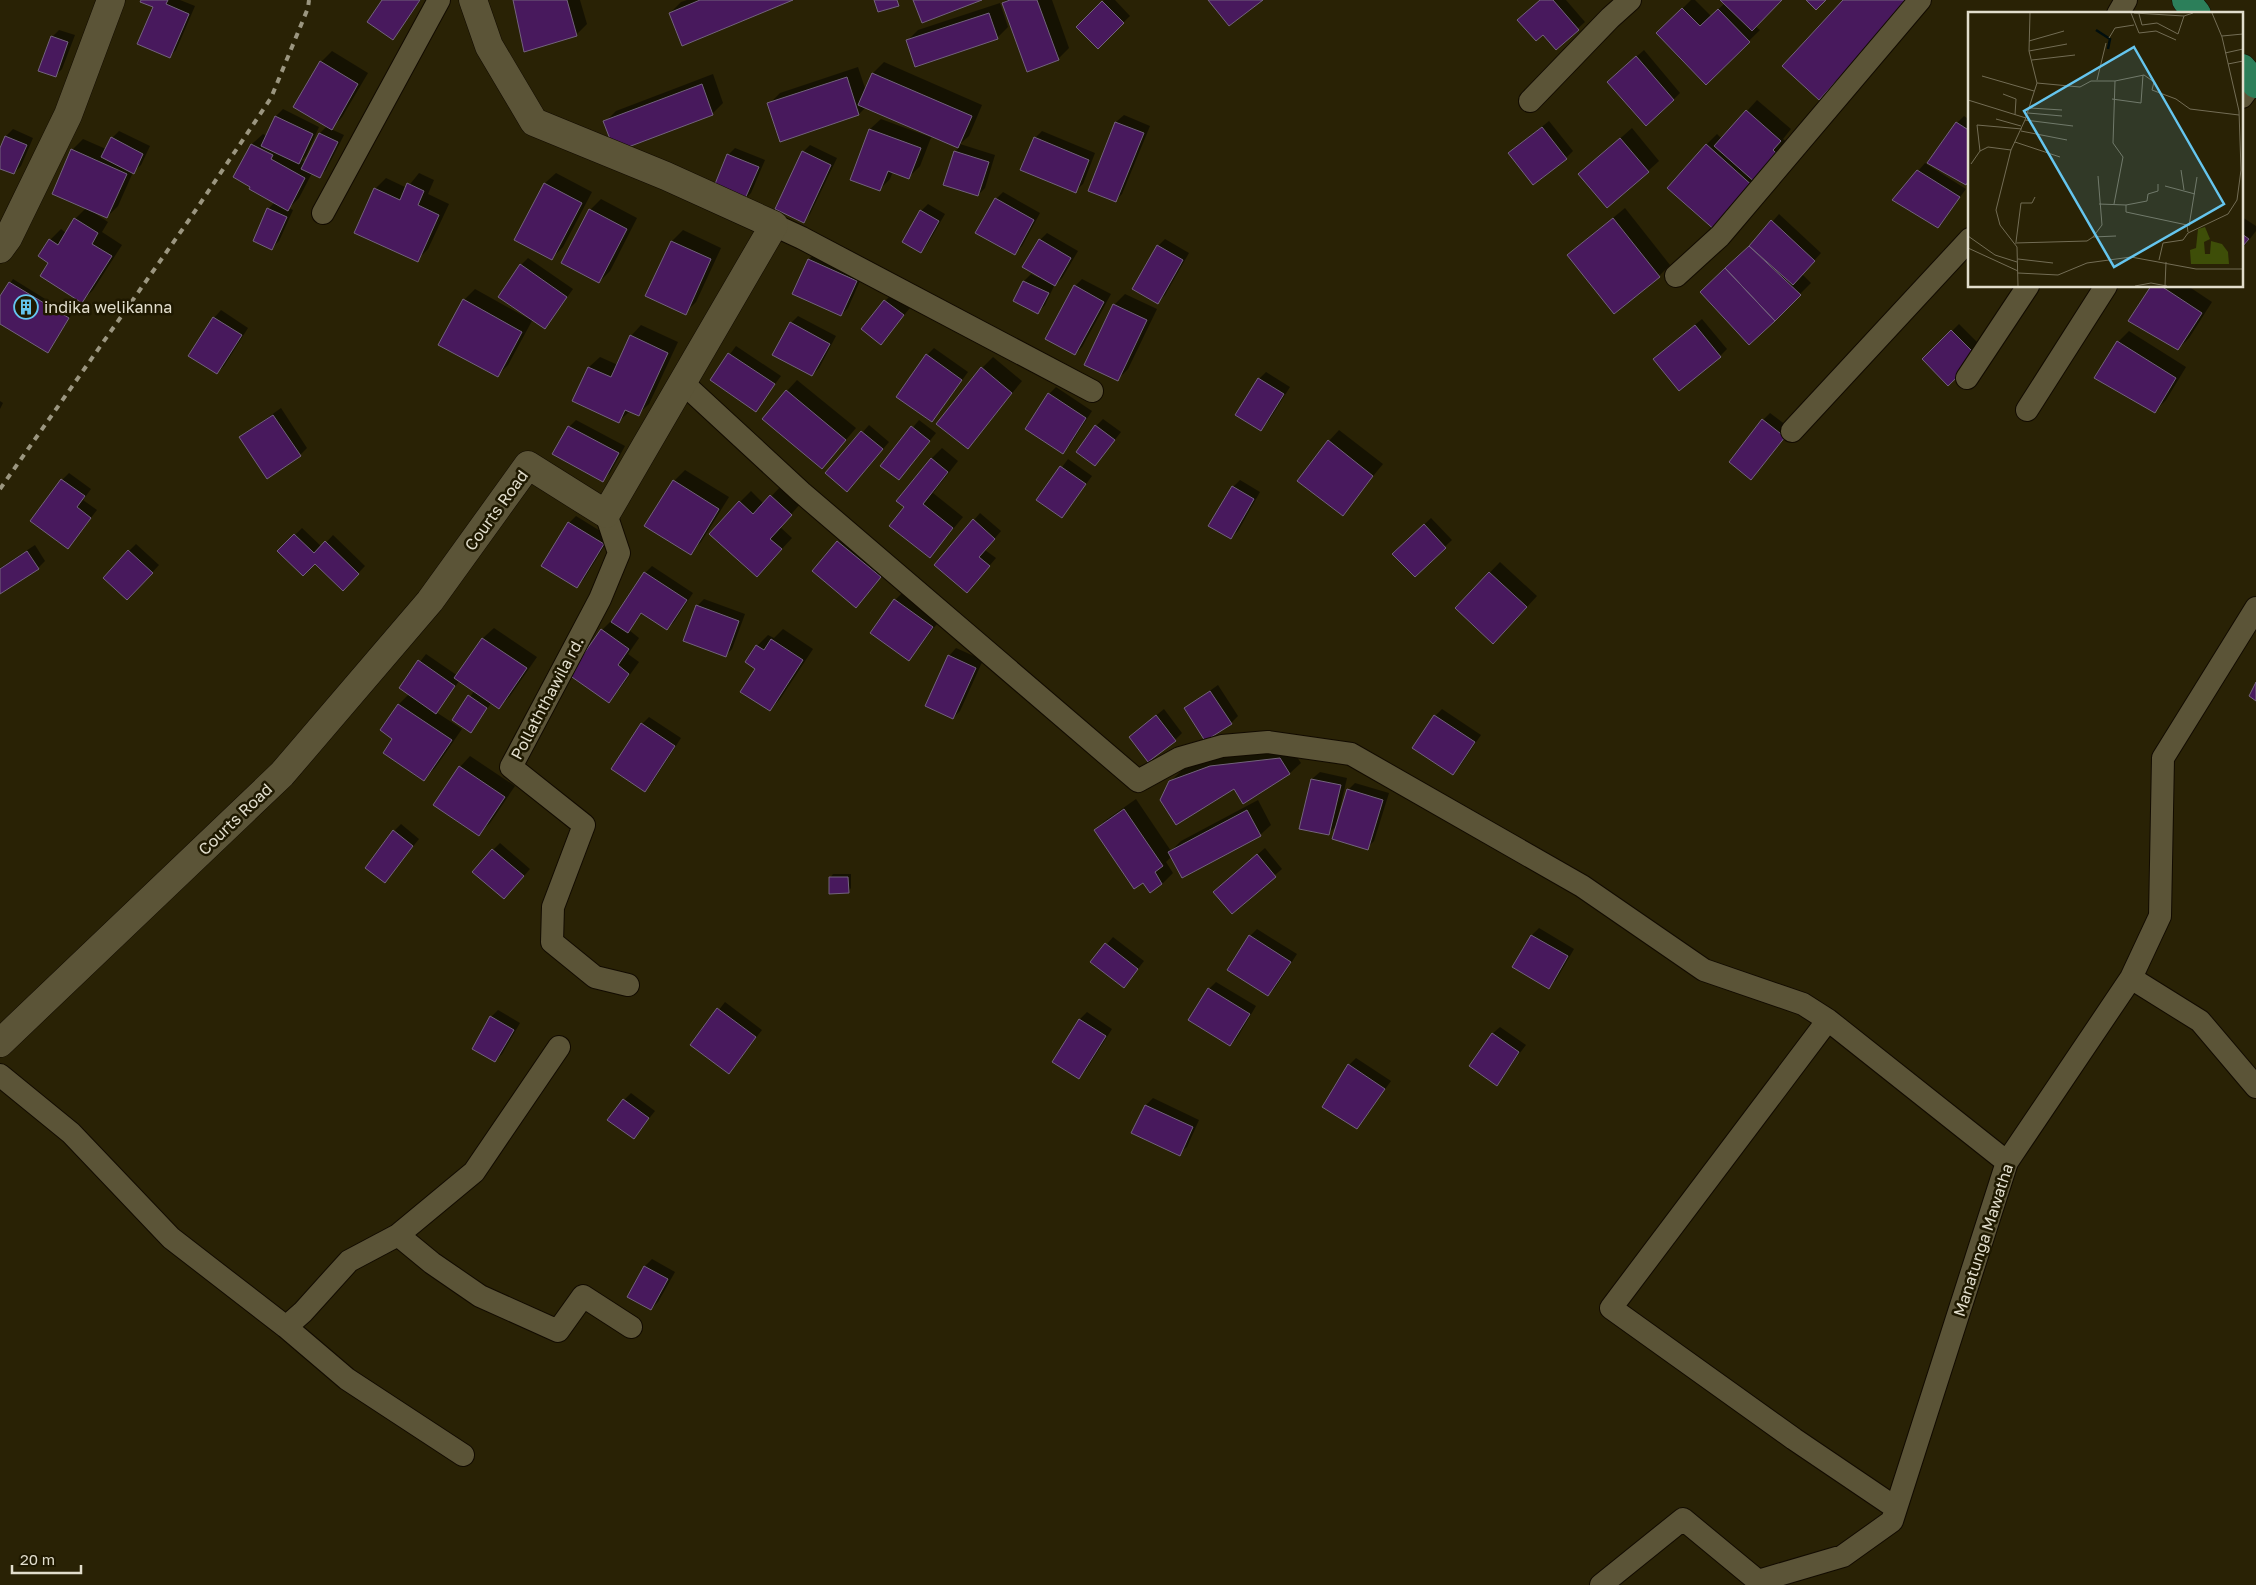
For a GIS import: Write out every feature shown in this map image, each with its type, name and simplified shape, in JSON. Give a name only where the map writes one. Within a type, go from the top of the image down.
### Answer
[{"type":"main road","points":[[2186,0],[2195,12]]},
{"type":"street","points":[[0,249],[8,238],[68,115],[111,0]]},
{"type":"street","points":[[323,213],[439,0]]},
{"type":"street","points":[[473,0],[489,46],[534,122],[666,176],[802,238],[1092,392]]},
{"type":"street","points":[[1530,101],[1610,18],[1630,0]]},
{"type":"street","points":[[1676,276],[1720,236],[1920,0]]},
{"type":"street","points":[[2119,12],[2126,0]]},
{"type":"street","points":[[606,514],[684,383],[774,225]]},
{"type":"street","points":[[1792,431],[1968,241]]},
{"type":"street","points":[[1967,378],[2027,288]]},
{"type":"street","points":[[2027,410],[2105,288]]},
{"type":"street","points":[[684,383],[801,492],[1138,781],[1180,758],[1222,746],[1268,742],[1351,754],[1582,886],[1704,970],[1803,1004],[1828,1020],[2007,1162]]},
{"type":"street","name":"Courts Road","points":[[0,1043],[282,774],[430,601],[528,464],[606,514]]},
{"type":"street","name":"Pollaththawila rd.","points":[[606,514],[619,553],[600,599],[511,767],[584,825],[553,907],[552,942],[595,978],[628,985]]},
{"type":"street","name":"Manatunga Mawatha","points":[[1602,1585],[1683,1519],[1758,1581],[1843,1556],[1892,1520],[2007,1162],[2131,978],[2160,916],[2163,758],[2256,608]]},
{"type":"street","points":[[2131,978],[2200,1021],[2256,1087]]},
{"type":"street","points":[[1828,1020],[1611,1308],[1794,1439],[1896,1508]]},
{"type":"street","points":[[286,1327],[303,1312],[349,1262],[398,1235],[474,1172],[559,1047]]},
{"type":"street","points":[[0,1075],[71,1133],[172,1238],[286,1327],[347,1378],[463,1455]]},
{"type":"street","points":[[398,1235],[432,1263],[480,1296],[558,1330],[583,1296],[630,1328]]},
{"type":"building","points":[[141,0],[168,0],[166,4],[189,14],[170,58],[137,44],[153,7],[140,2]]},
{"type":"building","points":[[382,0],[420,0],[393,40],[367,22]]},
{"type":"building","points":[[513,0],[567,0],[577,36],[524,52]]},
{"type":"building","points":[[700,0],[793,0],[682,46],[669,13]]},
{"type":"building","points":[[874,0],[897,0],[899,6],[878,12]]},
{"type":"building","points":[[913,0],[982,0],[922,23]]},
{"type":"building","points":[[1010,0],[1037,0],[1059,60],[1027,72],[1002,3]]},
{"type":"building","points":[[1208,0],[1263,0],[1229,26]]},
{"type":"building","points":[[1540,0],[1553,0],[1579,30],[1556,50],[1543,35],[1536,41],[1517,20]]},
{"type":"building","points":[[1720,0],[1782,0],[1752,31]]},
{"type":"building","points":[[1806,0],[1826,0],[1816,10]]},
{"type":"building","points":[[1843,0],[1910,0],[1819,100],[1782,66]]},
{"type":"building","points":[[1102,1],[1124,23],[1098,49],[1076,27]]},
{"type":"building","points":[[1682,8],[1700,26],[1718,9],[1750,42],[1706,85],[1656,33]]},
{"type":"building","points":[[989,13],[998,39],[915,67],[906,40]]},
{"type":"building","points":[[51,36],[68,42],[56,77],[38,71]]},
{"type":"building","points":[[1636,56],[1674,100],[1646,126],[1607,82]]},
{"type":"building","points":[[320,61],[358,84],[332,130],[293,107]]},
{"type":"building","points":[[872,73],[972,116],[958,148],[858,105]]},
{"type":"building","points":[[847,77],[859,115],[780,142],[767,103]]},
{"type":"building","points":[[702,84],[713,115],[615,152],[603,121]]},
{"type":"building","points":[[1746,110],[1781,141],[1773,150],[1780,157],[1757,184],[1714,146]]},
{"type":"building","points":[[275,116],[313,134],[299,164],[261,146]]},
{"type":"building","points":[[1115,122],[1144,133],[1116,202],[1088,191]]},
{"type":"building","points":[[1956,122],[1968,130],[1968,182],[1966,185],[1927,163]]},
{"type":"building","points":[[1542,127],[1567,159],[1533,185],[1508,153]]},
{"type":"building","points":[[869,129],[921,148],[909,179],[888,171],[880,191],[850,180]]},
{"type":"building","points":[[319,133],[338,142],[320,178],[301,169]]},
{"type":"building","points":[[5,136],[27,145],[14,174],[0,169],[0,148]]},
{"type":"building","points":[[111,137],[143,154],[134,174],[101,157]]},
{"type":"building","points":[[1034,137],[1089,160],[1076,193],[1020,170]]},
{"type":"building","points":[[1620,138],[1649,172],[1607,208],[1578,174]]},
{"type":"building","points":[[251,144],[273,155],[271,159],[305,178],[288,211],[249,189],[250,187],[233,177]]},
{"type":"building","points":[[1706,144],[1755,188],[1717,232],[1667,188]]},
{"type":"building","points":[[71,149],[127,174],[107,218],[52,194]]},
{"type":"building","points":[[802,151],[831,165],[804,223],[775,209]]},
{"type":"building","points":[[954,151],[989,162],[978,196],[943,185]]},
{"type":"building","points":[[727,154],[759,167],[744,201],[713,189]]},
{"type":"building","points":[[1917,170],[1960,197],[1938,228],[1892,200]]},
{"type":"building","points":[[407,183],[424,191],[418,205],[439,215],[418,262],[354,233],[374,188],[400,200]]},
{"type":"building","points":[[544,183],[582,203],[552,260],[514,240]]},
{"type":"building","points":[[995,198],[1034,220],[1015,255],[975,233]]},
{"type":"building","points":[[267,208],[287,217],[272,250],[253,241]]},
{"type":"building","points":[[589,209],[627,229],[599,283],[561,263]]},
{"type":"building","points":[[920,210],[939,221],[921,253],[902,242]]},
{"type":"building","points":[[74,218],[98,233],[92,244],[112,256],[82,303],[40,276],[48,263],[38,256],[49,239],[58,245]]},
{"type":"building","points":[[1613,218],[1660,277],[1614,314],[1567,255]]},
{"type":"building","points":[[1771,220],[1815,261],[1793,285],[1749,246]]},
{"type":"building","points":[[2244,235],[2249,239],[2244,245]]},
{"type":"building","points":[[1039,239],[1071,258],[1055,286],[1022,267]]},
{"type":"building","points":[[671,241],[711,259],[686,315],[645,296]]},
{"type":"building","points":[[1157,245],[1183,260],[1158,304],[1132,289]]},
{"type":"building","points":[[1749,246],[1801,295],[1775,321],[1725,268]]},
{"type":"building","points":[[808,259],[857,281],[841,316],[792,294]]},
{"type":"building","points":[[520,264],[567,297],[545,329],[498,297]]},
{"type":"building","points":[[1725,268],[1775,321],[1749,345],[1700,292]]},
{"type":"building","points":[[1023,281],[1049,293],[1038,314],[1013,301]]},
{"type":"building","name":"indika welikanna","points":[[9,282],[69,318],[48,353],[0,324],[0,296]]},
{"type":"building","points":[[1074,285],[1104,302],[1075,355],[1045,339]]},
{"type":"building","points":[[2150,288],[2164,288],[2202,313],[2178,350],[2128,321]]},
{"type":"building","points":[[463,299],[522,332],[498,377],[438,345]]},
{"type":"building","points":[[884,300],[904,315],[881,345],[861,329]]},
{"type":"building","points":[[1113,304],[1147,320],[1118,381],[1084,365]]},
{"type":"building","points":[[213,317],[242,335],[217,374],[188,356]]},
{"type":"building","points":[[790,322],[830,344],[812,376],[772,355]]},
{"type":"building","points":[[1695,325],[1721,357],[1679,391],[1653,359]]},
{"type":"building","points":[[1951,330],[1978,357],[1948,386],[1922,359]]},
{"type":"building","points":[[630,335],[668,353],[639,416],[625,410],[619,423],[572,401],[588,367],[611,377]]},
{"type":"building","points":[[2117,341],[2176,378],[2155,413],[2094,378]]},
{"type":"building","points":[[728,353],[775,384],[756,412],[710,380]]},
{"type":"building","points":[[926,354],[962,380],[932,422],[896,397]]},
{"type":"building","points":[[981,367],[1012,393],[968,449],[936,424]]},
{"type":"building","points":[[1258,378],[1284,394],[1261,431],[1235,415]]},
{"type":"building","points":[[786,390],[846,440],[822,469],[762,419]]},
{"type":"building","points":[[1048,393],[1086,418],[1063,454],[1025,429]]},
{"type":"building","points":[[273,415],[301,456],[267,479],[239,437]]},
{"type":"building","points":[[1762,419],[1785,437],[1751,480],[1729,462]]},
{"type":"building","points":[[1095,425],[1115,440],[1095,466],[1076,452]]},
{"type":"building","points":[[568,426],[619,453],[603,482],[552,454]]},
{"type":"building","points":[[911,426],[930,441],[899,480],[880,466]]},
{"type":"building","points":[[861,431],[883,449],[847,492],[825,473]]},
{"type":"building","points":[[1328,440],[1373,476],[1343,516],[1297,481]]},
{"type":"building","points":[[931,458],[948,472],[923,504],[953,528],[930,558],[889,526],[904,507],[896,501]]},
{"type":"building","points":[[1060,466],[1086,484],[1062,518],[1036,500]]},
{"type":"building","points":[[61,479],[85,496],[77,507],[91,518],[68,549],[30,521]]},
{"type":"building","points":[[673,480],[719,509],[691,555],[644,526]]},
{"type":"building","points":[[1232,486],[1254,499],[1231,539],[1208,526]]},
{"type":"building","points":[[770,495],[792,515],[770,539],[782,549],[757,577],[709,534],[739,501],[753,514]]},
{"type":"building","points":[[973,519],[995,539],[979,557],[990,566],[967,593],[934,565]]},
{"type":"building","points":[[568,522],[604,544],[577,588],[541,566]]},
{"type":"building","points":[[1424,524],[1446,548],[1415,577],[1392,554]]},
{"type":"building","points":[[294,534],[314,553],[325,541],[359,574],[343,591],[315,564],[303,576],[277,551]]},
{"type":"building","points":[[837,541],[881,577],[856,608],[812,571]]},
{"type":"building","points":[[128,550],[153,573],[127,600],[103,578]]},
{"type":"building","points":[[27,551],[39,569],[0,594],[0,569]]},
{"type":"building","points":[[644,572],[687,600],[667,630],[641,613],[628,633],[611,622]]},
{"type":"building","points":[[1489,572],[1527,607],[1493,644],[1455,608]]},
{"type":"building","points":[[894,599],[933,627],[909,661],[870,633]]},
{"type":"building","points":[[696,605],[739,621],[726,657],[683,641]]},
{"type":"building","points":[[601,629],[629,649],[618,665],[629,674],[609,703],[569,675]]},
{"type":"building","points":[[482,638],[527,668],[499,709],[454,678]]},
{"type":"building","points":[[771,639],[803,660],[770,711],[740,692],[755,669],[745,662],[756,645],[764,650]]},
{"type":"building","points":[[948,655],[976,668],[953,719],[925,706]]},
{"type":"building","points":[[418,660],[455,686],[436,714],[399,688]]},
{"type":"building","points":[[2256,682],[2256,701],[2249,696]]},
{"type":"building","points":[[1210,691],[1232,724],[1205,741],[1184,708]]},
{"type":"building","points":[[468,695],[487,708],[471,733],[452,720]]},
{"type":"building","points":[[398,704],[452,740],[424,781],[383,753],[392,739],[380,730]]},
{"type":"building","points":[[1156,715],[1176,741],[1148,762],[1129,737]]},
{"type":"building","points":[[1434,715],[1475,742],[1453,775],[1412,748]]},
{"type":"building","points":[[641,723],[675,746],[645,792],[611,769]]},
{"type":"building","points":[[1280,758],[1290,774],[1243,804],[1234,789],[1176,825],[1160,800],[1169,781],[1210,766]]},
{"type":"building","points":[[459,766],[505,797],[479,836],[433,805]]},
{"type":"building","points":[[1311,779],[1341,785],[1329,835],[1299,829]]},
{"type":"building","points":[[1347,789],[1383,800],[1368,850],[1332,839]]},
{"type":"building","points":[[1124,809],[1163,866],[1155,872],[1162,884],[1150,893],[1143,883],[1134,889],[1094,830]]},
{"type":"building","points":[[1247,810],[1261,836],[1182,878],[1168,852]]},
{"type":"building","points":[[393,830],[413,846],[385,883],[365,868]]},
{"type":"building","points":[[492,849],[524,876],[504,899],[472,872]]},
{"type":"building","points":[[1257,854],[1276,877],[1232,914],[1213,892]]},
{"type":"building","points":[[829,877],[848,877],[849,893],[829,894]]},
{"type":"building","points":[[1249,935],[1291,962],[1268,996],[1227,970]]},
{"type":"building","points":[[1531,935],[1568,956],[1549,989],[1512,967]]},
{"type":"building","points":[[1105,943],[1138,969],[1124,988],[1090,962]]},
{"type":"building","points":[[1208,988],[1250,1014],[1230,1046],[1188,1020]]},
{"type":"building","points":[[717,1008],[756,1037],[729,1074],[690,1045]]},
{"type":"building","points":[[490,1016],[514,1030],[495,1062],[472,1049]]},
{"type":"building","points":[[1079,1019],[1106,1036],[1079,1079],[1052,1062]]},
{"type":"building","points":[[1492,1033],[1519,1052],[1497,1086],[1469,1066]]},
{"type":"building","points":[[1348,1064],[1385,1089],[1357,1129],[1322,1107]]},
{"type":"building","points":[[623,1099],[649,1118],[634,1139],[607,1120]]},
{"type":"building","points":[[1145,1105],[1193,1127],[1180,1156],[1131,1133]]},
{"type":"building","points":[[644,1266],[668,1279],[651,1310],[627,1297]]},
{"type":"railway","points":[[0,489],[189,220],[271,98],[308,8],[309,0]]},
{"type":"place","name":"indika welikanna","points":[[26,307]]}]
